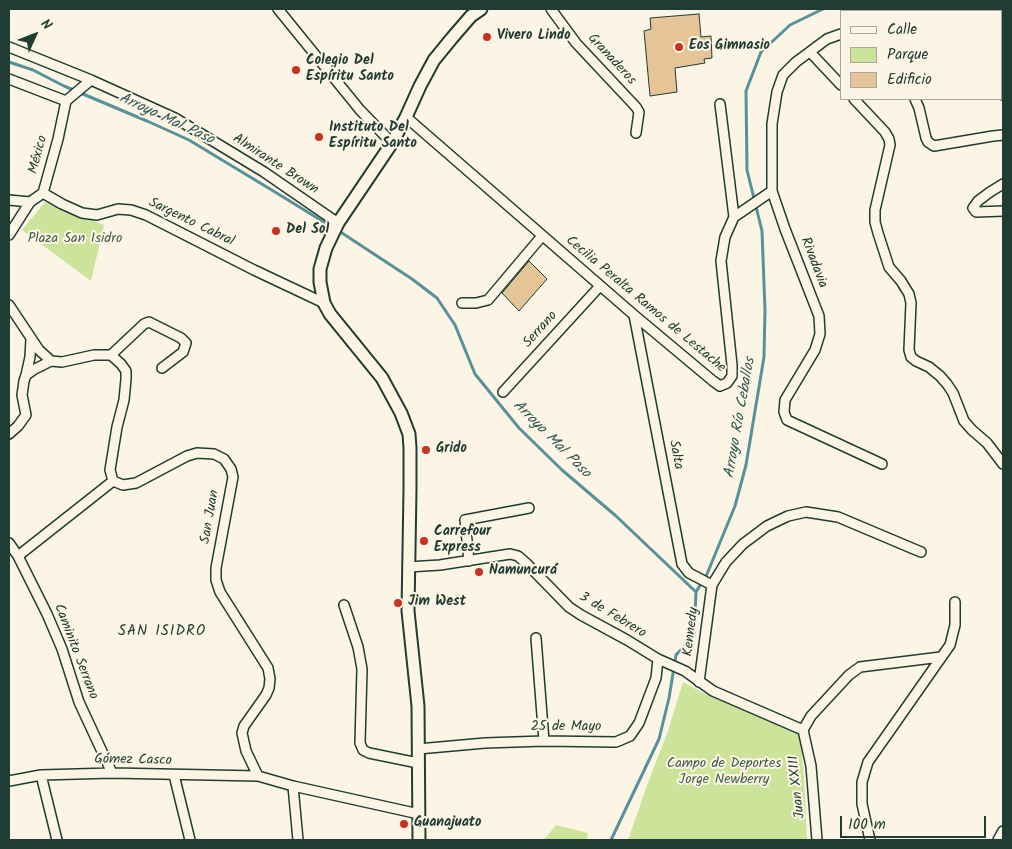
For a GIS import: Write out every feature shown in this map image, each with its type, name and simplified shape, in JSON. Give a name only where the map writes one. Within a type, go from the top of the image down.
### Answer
[{"type":"main road","points":[[419,840],[418,706],[408,611],[409,434],[401,413],[382,378],[330,314],[324,303],[320,282],[320,269],[326,248],[338,224],[392,143],[434,60],[471,16],[481,9]]},
{"type":"street","points":[[278,9],[360,110],[392,143]]},
{"type":"street","name":"Granaderos","points":[[551,9],[576,43],[636,107],[639,112],[636,133]]},
{"type":"street","name":"Rivadavia","points":[[840,34],[827,39],[796,62],[784,75],[777,92],[772,124],[772,191],[819,316],[820,334],[816,350],[785,400],[784,412],[787,420],[882,464]]},
{"type":"street","name":"Almirante Brown","points":[[9,47],[91,80],[175,118],[264,172],[338,224]]},
{"type":"street","points":[[810,52],[840,84]]},
{"type":"street","points":[[9,78],[69,98],[91,80]]},
{"type":"street","name":"México","points":[[9,235],[30,202],[43,193],[69,98]]},
{"type":"street","points":[[855,100],[885,132],[889,139],[890,145],[875,210],[875,222],[889,267],[909,294],[911,304],[909,350],[911,357],[929,367],[947,384],[953,393],[964,421],[987,442],[1003,464]]},
{"type":"street","points":[[915,100],[926,138],[934,146],[1003,136]]},
{"type":"street","points":[[720,104],[734,217],[772,191]]},
{"type":"street","name":"Cecilia Peralta Ramos de Lestache","points":[[406,117],[600,286],[720,386],[727,383],[732,376],[721,262],[725,237],[734,217]]},
{"type":"street","points":[[1003,184],[978,201],[973,208],[976,212],[1003,211]]},
{"type":"street","name":"Sargento Cabral","points":[[43,193],[82,213],[97,215],[118,209],[131,210],[146,215],[324,303]]},
{"type":"street","points":[[9,200],[30,202]]},
{"type":"street","points":[[462,303],[476,304],[488,300],[542,236]]},
{"type":"street","name":"Serrano","points":[[503,392],[600,286]]},
{"type":"street","points":[[9,305],[39,350],[51,361]]},
{"type":"street","name":"Salta","points":[[634,315],[682,564],[689,574],[708,583]]},
{"type":"street","points":[[111,355],[144,324],[149,322],[182,338],[186,343],[183,352],[162,368]]},
{"type":"street","points":[[9,434],[26,415],[22,395],[32,339]]},
{"type":"street","points":[[18,556],[113,481],[110,470],[124,400],[126,371],[111,355],[94,355],[62,362],[51,361],[26,375]]},
{"type":"street","name":"San Juan","points":[[113,481],[123,485],[136,483],[187,456],[197,453],[214,454],[224,459],[231,469],[233,477],[216,568],[216,580],[220,592],[268,668],[269,688],[244,726],[242,734],[246,751],[258,776]]},
{"type":"street","points":[[469,561],[465,520],[528,508]]},
{"type":"street","points":[[708,583],[743,544],[767,526],[788,516],[806,512],[838,517],[921,552]]},
{"type":"street","name":"Caminito Serrano","points":[[9,542],[47,614],[62,649],[79,702],[112,773]]},
{"type":"street","name":"3 de Febrero","points":[[408,567],[440,565],[510,554],[518,556],[569,607],[581,615],[662,661],[685,671],[712,691],[804,730]]},
{"type":"street","name":"Kennedy","points":[[699,682],[708,583]]},
{"type":"street","points":[[870,840],[862,804],[862,782],[868,762],[950,645],[955,625],[955,602]]},
{"type":"street","points":[[344,605],[358,647],[362,669],[360,742],[363,750],[369,753],[418,763]]},
{"type":"street","points":[[536,638],[544,741]]},
{"type":"street","points":[[804,730],[811,716],[849,675],[860,667],[941,656]]},
{"type":"street","name":"25 de Mayo","points":[[418,749],[485,743],[544,741],[616,742],[630,736],[639,723],[662,661]]},
{"type":"street","name":"Juan XXIII","points":[[804,730],[811,766],[817,840]]},
{"type":"street","name":"Gómez Casco","points":[[9,781],[41,775],[112,773],[258,776]]},
{"type":"street","points":[[41,775],[57,840]]},
{"type":"street","points":[[174,775],[190,840]]},
{"type":"street","points":[[258,776],[419,814]]},
{"type":"street","points":[[294,786],[298,840]]},
{"type":"street","points":[[998,840],[1003,831]]},
{"type":"green space","name":"Plaza San Isidro","points":[[45,202],[104,225],[91,281],[22,230]]},
{"type":"green space","name":"Campo de Deportes Jorge Newberry","points":[[683,682],[705,694],[768,719],[800,735],[807,840],[628,840],[668,731]]},
{"type":"green space","points":[[556,825],[588,833],[587,840],[544,840]]},
{"type":"building","name":"Eos Gimnasio","points":[[699,14],[701,37],[711,36],[712,58],[704,59],[705,63],[675,68],[677,92],[650,96],[644,31],[651,29],[650,18]]},
{"type":"building","points":[[529,261],[547,279],[519,311],[502,293]]},
{"type":"waterway","name":"Arroyo Río Ceballos","points":[[611,840],[659,739],[669,698],[676,655],[694,636],[696,592],[707,574],[735,506],[746,465],[764,357],[765,310],[762,231],[747,170],[746,91],[761,52],[790,25],[823,9]]},
{"type":"waterway","name":"Arroyo Mal Paso","points":[[9,62],[33,70],[64,86],[189,140],[332,227]]},
{"type":"waterway","name":"Arroyo Mal Paso","points":[[342,233],[412,279],[437,298],[455,325],[475,374],[519,428],[562,470],[616,516],[696,592]]},
{"type":"place","name":"Vivero Lindo","points":[[487,37]]},
{"type":"place","name":"Eos Gimnasio","points":[[679,47]]},
{"type":"place","name":"Colegio Del Espíritu Santo","points":[[296,70]]},
{"type":"place","name":"Instituto Del Espíritu Santo","points":[[319,137]]},
{"type":"place","name":"Del Sol","points":[[276,231]]},
{"type":"place","name":"Grido","points":[[426,450]]},
{"type":"place","name":"Carrefour Express","points":[[424,541]]},
{"type":"place","name":"Namuncurá","points":[[479,572]]},
{"type":"place","name":"Jim West","points":[[398,603]]},
{"type":"place","name":"Guanajuato","points":[[404,824]]},
{"type":"district","name":"SAN ISIDRO","points":[[162,632]]}]
